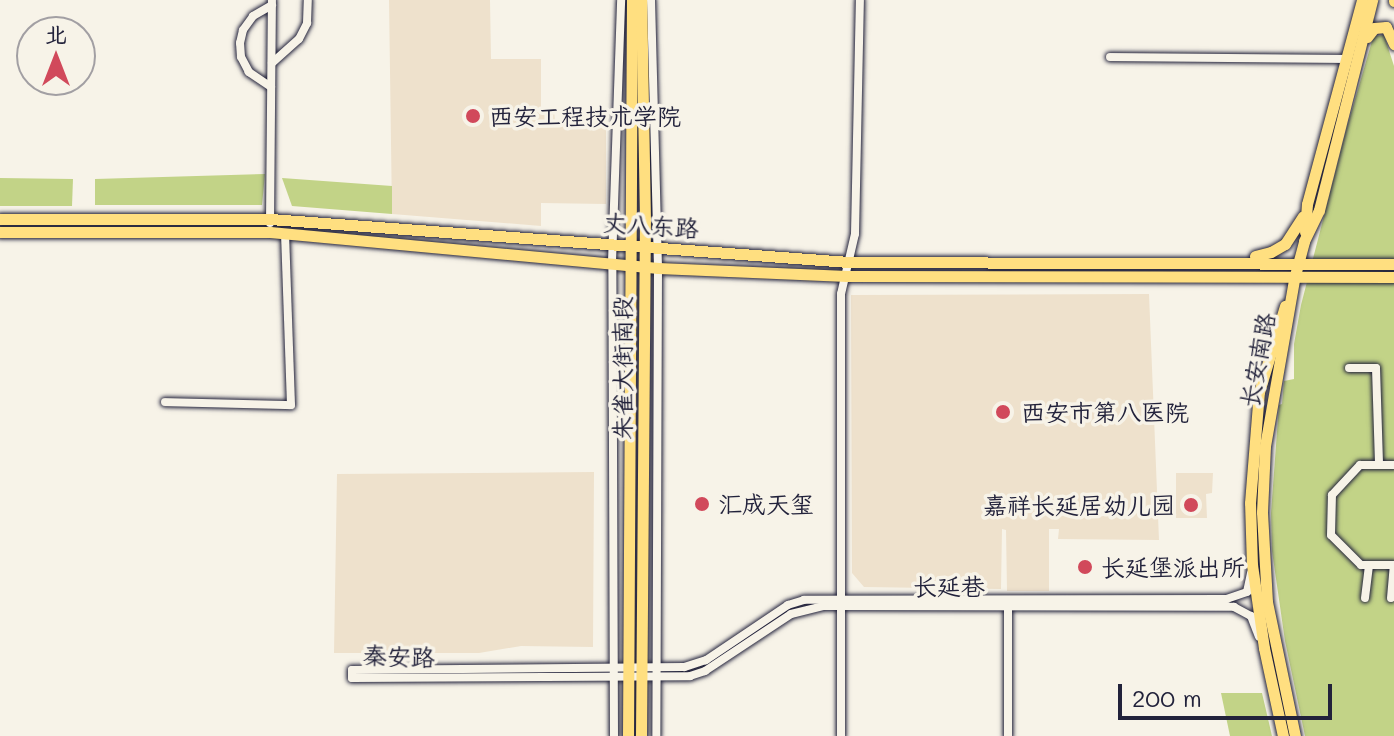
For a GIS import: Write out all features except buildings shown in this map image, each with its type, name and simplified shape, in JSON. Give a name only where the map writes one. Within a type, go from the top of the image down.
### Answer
[{"type":"main road","name":"朱雀大街南段","points":[[628,736],[632,0]]},
{"type":"main road","name":"朱雀大街南段","points":[[641,0],[644,246],[641,736]]},
{"type":"main road","points":[[1220,262],[1276,250],[1296,231],[1307,204],[1362,0]]},
{"type":"main road","name":"长安南路","points":[[1295,736],[1267,602],[1262,512],[1266,429],[1293,285],[1304,241],[1319,210],[1372,0]]},
{"type":"main road","points":[[1361,47],[1371,30],[1377,27],[1388,28],[1394,44]]},
{"type":"main road","points":[[1304,241],[1307,204]]},
{"type":"main road","name":"丈八东路","points":[[0,219],[270,226],[644,246],[848,262],[1287,261],[1300,265],[1394,264]]},
{"type":"main road","name":"丈八东路","points":[[0,232],[270,226],[285,233],[658,268],[847,276],[1293,285],[1394,277]]},
{"type":"main road","points":[[1283,736],[1264,648],[1252,565],[1250,503],[1253,428],[1266,363],[1293,285]]},
{"type":"street","points":[[272,63],[299,39],[307,23],[308,0]]},
{"type":"street","points":[[614,736],[612,262],[621,0]]},
{"type":"street","points":[[651,0],[658,247],[656,736]]},
{"type":"street","points":[[841,736],[841,294],[855,234],[860,0]]},
{"type":"street","points":[[270,226],[272,2]]},
{"type":"street","points":[[271,87],[249,72],[241,57],[240,43],[243,30],[253,16],[272,2]]},
{"type":"street","points":[[1110,57],[1346,59]]},
{"type":"street","points":[[165,402],[291,405],[285,233]]},
{"type":"street","points":[[1349,368],[1376,368],[1379,465]]},
{"type":"street","points":[[1391,598],[1394,565],[1361,565],[1331,535],[1332,495],[1360,465],[1394,465]]},
{"type":"street","name":"长延巷","points":[[841,602],[1227,599],[1247,592],[1252,565]]},
{"type":"street","points":[[1365,598],[1369,565]]},
{"type":"street","name":"长延巷","points":[[628,672],[697,666],[788,605],[816,598],[841,602],[1008,606],[1234,607],[1251,616],[1264,648]]},
{"type":"street","points":[[1008,606],[1008,736]]},
{"type":"street","name":"秦安路","points":[[614,672],[352,678],[352,670],[628,672]]},
{"type":"shaded area","name":"西安工程技术学院","points":[[389,0],[490,0],[491,59],[541,59],[541,110],[554,110],[555,122],[606,122],[606,204],[541,203],[541,226],[392,214]]},
{"type":"shaded area","name":"西安市第八医院","points":[[1149,294],[1159,540],[1058,539],[1059,529],[1049,529],[1049,591],[1007,591],[1006,530],[1002,529],[1001,589],[864,587],[852,573],[851,295]]},
{"type":"shaded area","points":[[594,472],[593,647],[521,646],[479,653],[334,653],[337,474]]},
{"type":"shaded area","name":"嘉祥长延居幼儿园","points":[[1176,473],[1213,473],[1212,493],[1206,494],[1207,518],[1176,518]]},
{"type":"green space","points":[[1384,35],[1394,66],[1394,736],[1305,736],[1285,641],[1272,551],[1271,513],[1279,405],[1282,404],[1284,381],[1294,379],[1294,344],[1301,305],[1347,127],[1372,41],[1375,36]]},
{"type":"green space","points":[[265,174],[262,205],[95,205],[95,179]]},
{"type":"green space","points":[[0,178],[73,179],[72,206],[0,206]]},
{"type":"green space","points":[[282,178],[392,186],[392,214],[292,206]]},
{"type":"green space","points":[[1221,693],[1262,693],[1272,736],[1230,736]]},
{"type":"place","name":"西安工程技术学院","points":[[473,116]]},
{"type":"place","name":"西安市第八医院","points":[[1003,412]]},
{"type":"place","name":"汇成天玺","points":[[702,504]]},
{"type":"place","name":"嘉祥长延居幼儿园","points":[[1191,505]]},
{"type":"place","name":"长延堡派出所","points":[[1085,567]]}]
